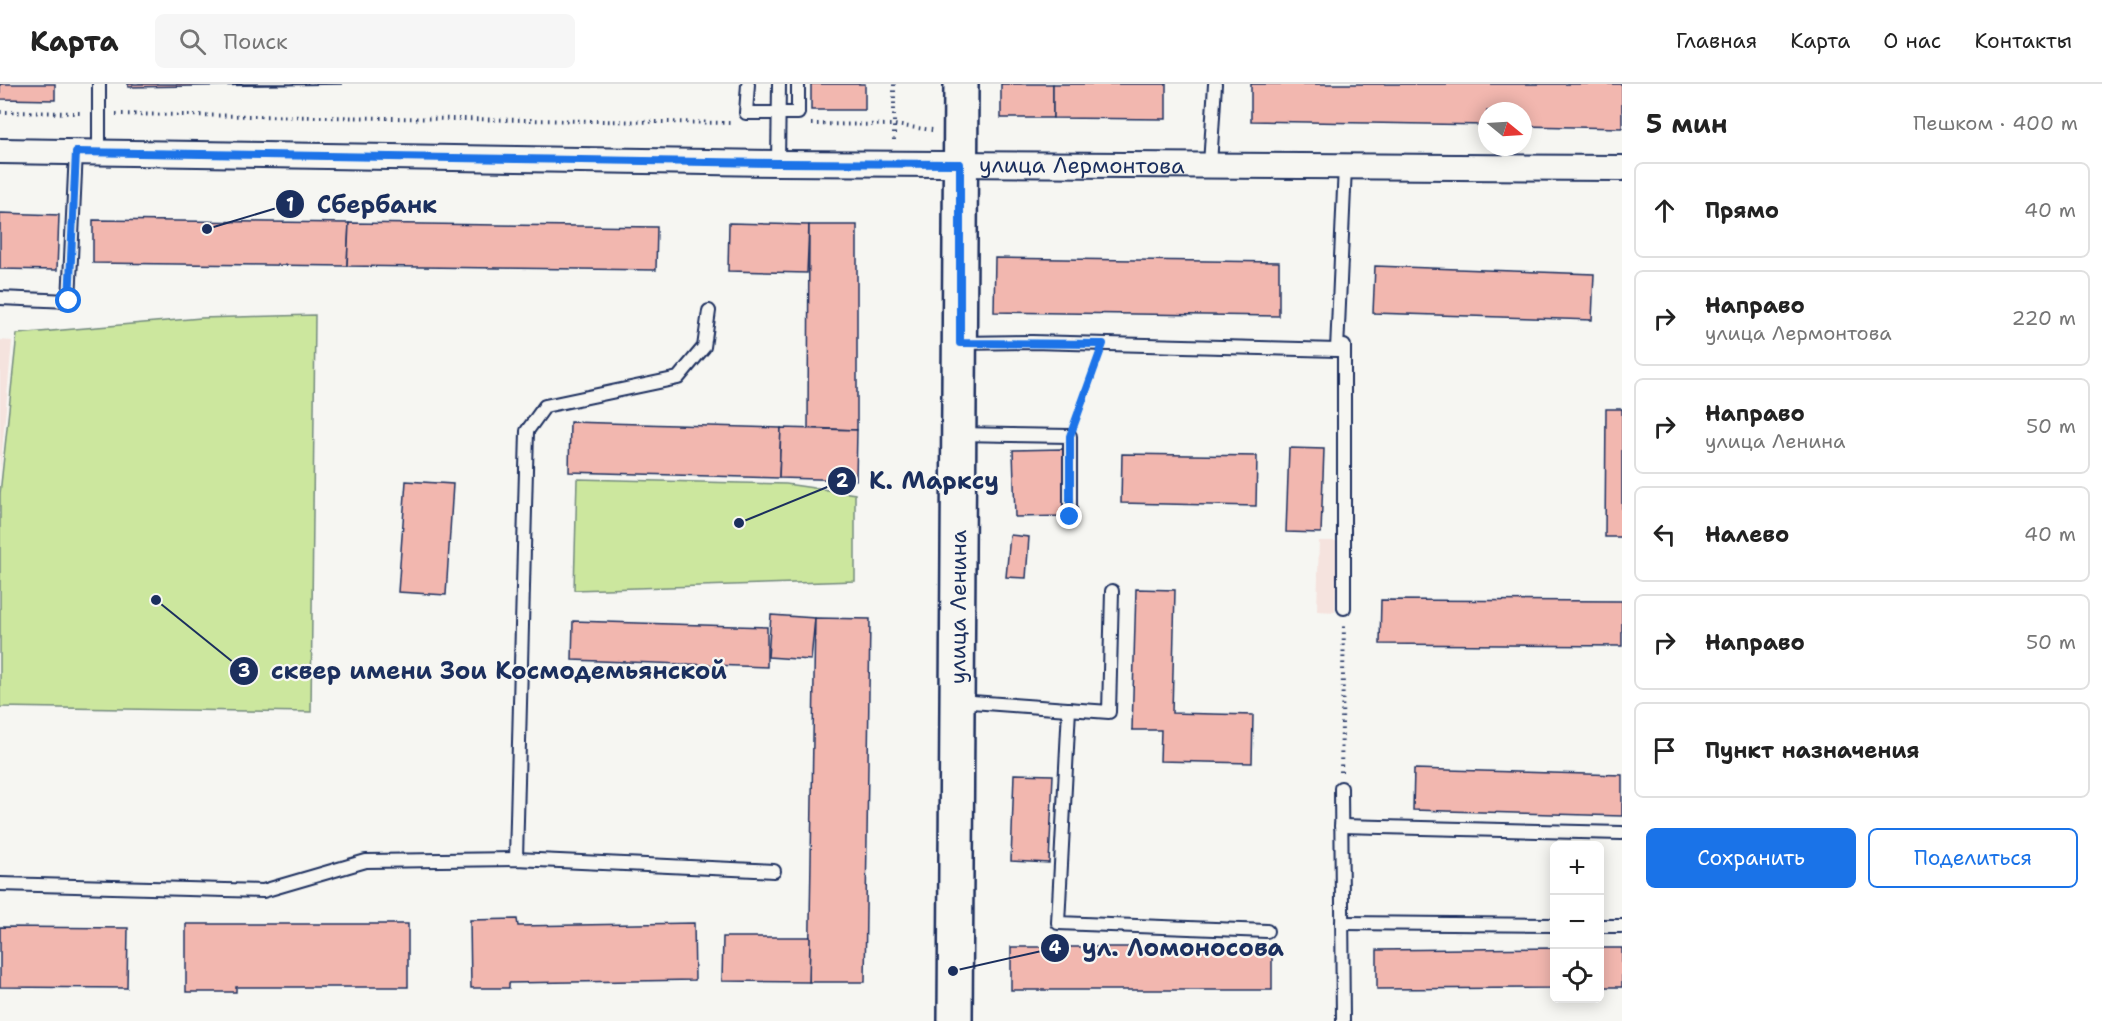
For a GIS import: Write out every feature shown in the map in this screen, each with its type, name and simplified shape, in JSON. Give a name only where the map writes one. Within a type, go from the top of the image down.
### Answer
[{"type":"main road","name":"улица Ленина","points":[[955,1021],[961,84]]},
{"type":"street","name":"улица Лермонтова","points":[[0,151],[893,164],[960,149],[1210,165],[1622,168]]},
{"type":"lane","points":[[0,298],[69,301],[88,152],[99,114],[99,84]]},
{"type":"lane","points":[[748,84],[746,113],[779,118],[798,113],[798,84]]},
{"type":"lane","points":[[778,163],[779,84]]},
{"type":"lane","points":[[1210,165],[1215,84]]},
{"type":"lane","points":[[1337,350],[1345,166]]},
{"type":"lane","points":[[516,859],[527,431],[545,406],[678,378],[704,348],[709,311]]},
{"type":"lane","points":[[960,343],[1337,350],[1344,346],[1344,608]]},
{"type":"lane","points":[[958,434],[1070,436],[1070,517]]},
{"type":"lane","points":[[957,701],[1109,712],[1112,591]]},
{"type":"lane","points":[[1069,709],[1058,922],[1267,931]]},
{"type":"lane","points":[[1341,788],[1343,1021]]},
{"type":"lane","points":[[1341,826],[1622,833]]},
{"type":"lane","points":[[0,884],[263,891],[366,861],[516,859],[774,871]]},
{"type":"lane","points":[[1342,923],[1550,925]]},
{"type":"lane","points":[[1604,926],[1622,926]]},
{"type":"path","points":[[893,164],[894,84]]},
{"type":"path","points":[[0,112],[779,118],[894,125],[960,149]]},
{"type":"path","points":[[1070,436],[1103,344]]},
{"type":"path","points":[[1341,788],[1344,608]]},
{"type":"shaded area","points":[[0,340],[12,341],[0,474]]},
{"type":"shaded area","points":[[1319,541],[1337,541],[1335,612],[1317,611]]},
{"type":"green space","points":[[315,315],[311,712],[0,707],[0,494],[17,334],[201,318]]},
{"type":"green space","points":[[577,479],[786,484],[855,494],[855,581],[574,590]]},
{"type":"building","points":[[0,84],[55,84],[55,100],[0,99]]},
{"type":"building","points":[[128,84],[342,84],[128,87]]},
{"type":"building","points":[[811,84],[865,84],[865,110],[811,110]]},
{"type":"building","points":[[1001,84],[1053,84],[1053,118],[1001,118]]},
{"type":"building","points":[[1053,84],[1166,84],[1166,119],[1053,118]]},
{"type":"building","points":[[1251,84],[1622,84],[1622,128],[1532,126],[1532,102],[1478,102],[1478,125],[1251,121]]},
{"type":"building","points":[[0,213],[59,215],[57,270],[0,269]]},
{"type":"building","points":[[93,220],[349,223],[347,266],[93,263]]},
{"type":"building","points":[[349,223],[657,227],[656,270],[347,266]]},
{"type":"building","points":[[729,223],[809,225],[807,273],[728,271]]},
{"type":"building","points":[[809,225],[857,225],[857,430],[808,428]]},
{"type":"building","points":[[995,258],[1279,262],[1279,316],[994,312]]},
{"type":"building","points":[[1375,266],[1594,274],[1592,320],[1373,313]]},
{"type":"building","points":[[1606,409],[1622,409],[1622,537],[1605,537]]},
{"type":"building","points":[[570,422],[781,428],[779,478],[569,472]]},
{"type":"building","points":[[781,428],[857,430],[856,480],[779,478]]},
{"type":"building","points":[[1289,448],[1324,449],[1321,533],[1286,532]]},
{"type":"building","points":[[1063,449],[1064,516],[1015,517],[1013,450]]},
{"type":"building","points":[[1122,454],[1257,456],[1256,506],[1121,503]]},
{"type":"building","points":[[406,481],[453,484],[446,595],[398,592]]},
{"type":"building","points":[[1010,535],[1029,537],[1026,578],[1006,577]]},
{"type":"building","points":[[1136,589],[1175,590],[1172,713],[1253,715],[1252,763],[1160,761],[1161,730],[1132,730]]},
{"type":"building","points":[[1381,600],[1622,601],[1622,646],[1380,644]]},
{"type":"building","points":[[771,615],[815,618],[811,660],[768,657]]},
{"type":"building","points":[[815,618],[870,619],[865,982],[809,982]]},
{"type":"building","points":[[573,621],[767,627],[767,667],[572,660]]},
{"type":"building","points":[[1414,769],[1622,775],[1622,816],[1413,810]]},
{"type":"building","points":[[1014,774],[1053,775],[1049,863],[1011,861]]},
{"type":"building","points":[[517,919],[518,926],[694,923],[695,980],[509,983],[509,988],[471,988],[470,920]]},
{"type":"building","points":[[186,924],[408,924],[408,987],[236,987],[236,992],[186,992]]},
{"type":"building","points":[[0,927],[128,928],[127,988],[0,987]]},
{"type":"building","points":[[723,937],[810,937],[809,982],[722,981]]},
{"type":"building","points":[[1011,947],[1272,947],[1272,990],[1011,990]]},
{"type":"building","points":[[1550,948],[1550,988],[1377,989],[1377,950]]},
{"type":"building","points":[[1604,948],[1622,948],[1622,987],[1604,987]]},
{"type":"place","name":"Сбербанк","points":[[207,229]]},
{"type":"place","name":"К. Марксу","points":[[739,523]]},
{"type":"place","name":"сквер имени Зои Космодемьянской","points":[[156,600]]},
{"type":"place","name":"ул. Ломоносова","points":[[953,971]]},
{"type":"route","points":[[69,301],[76,152],[960,164],[960,343],[1103,344],[1070,436],[1070,517]]}]
